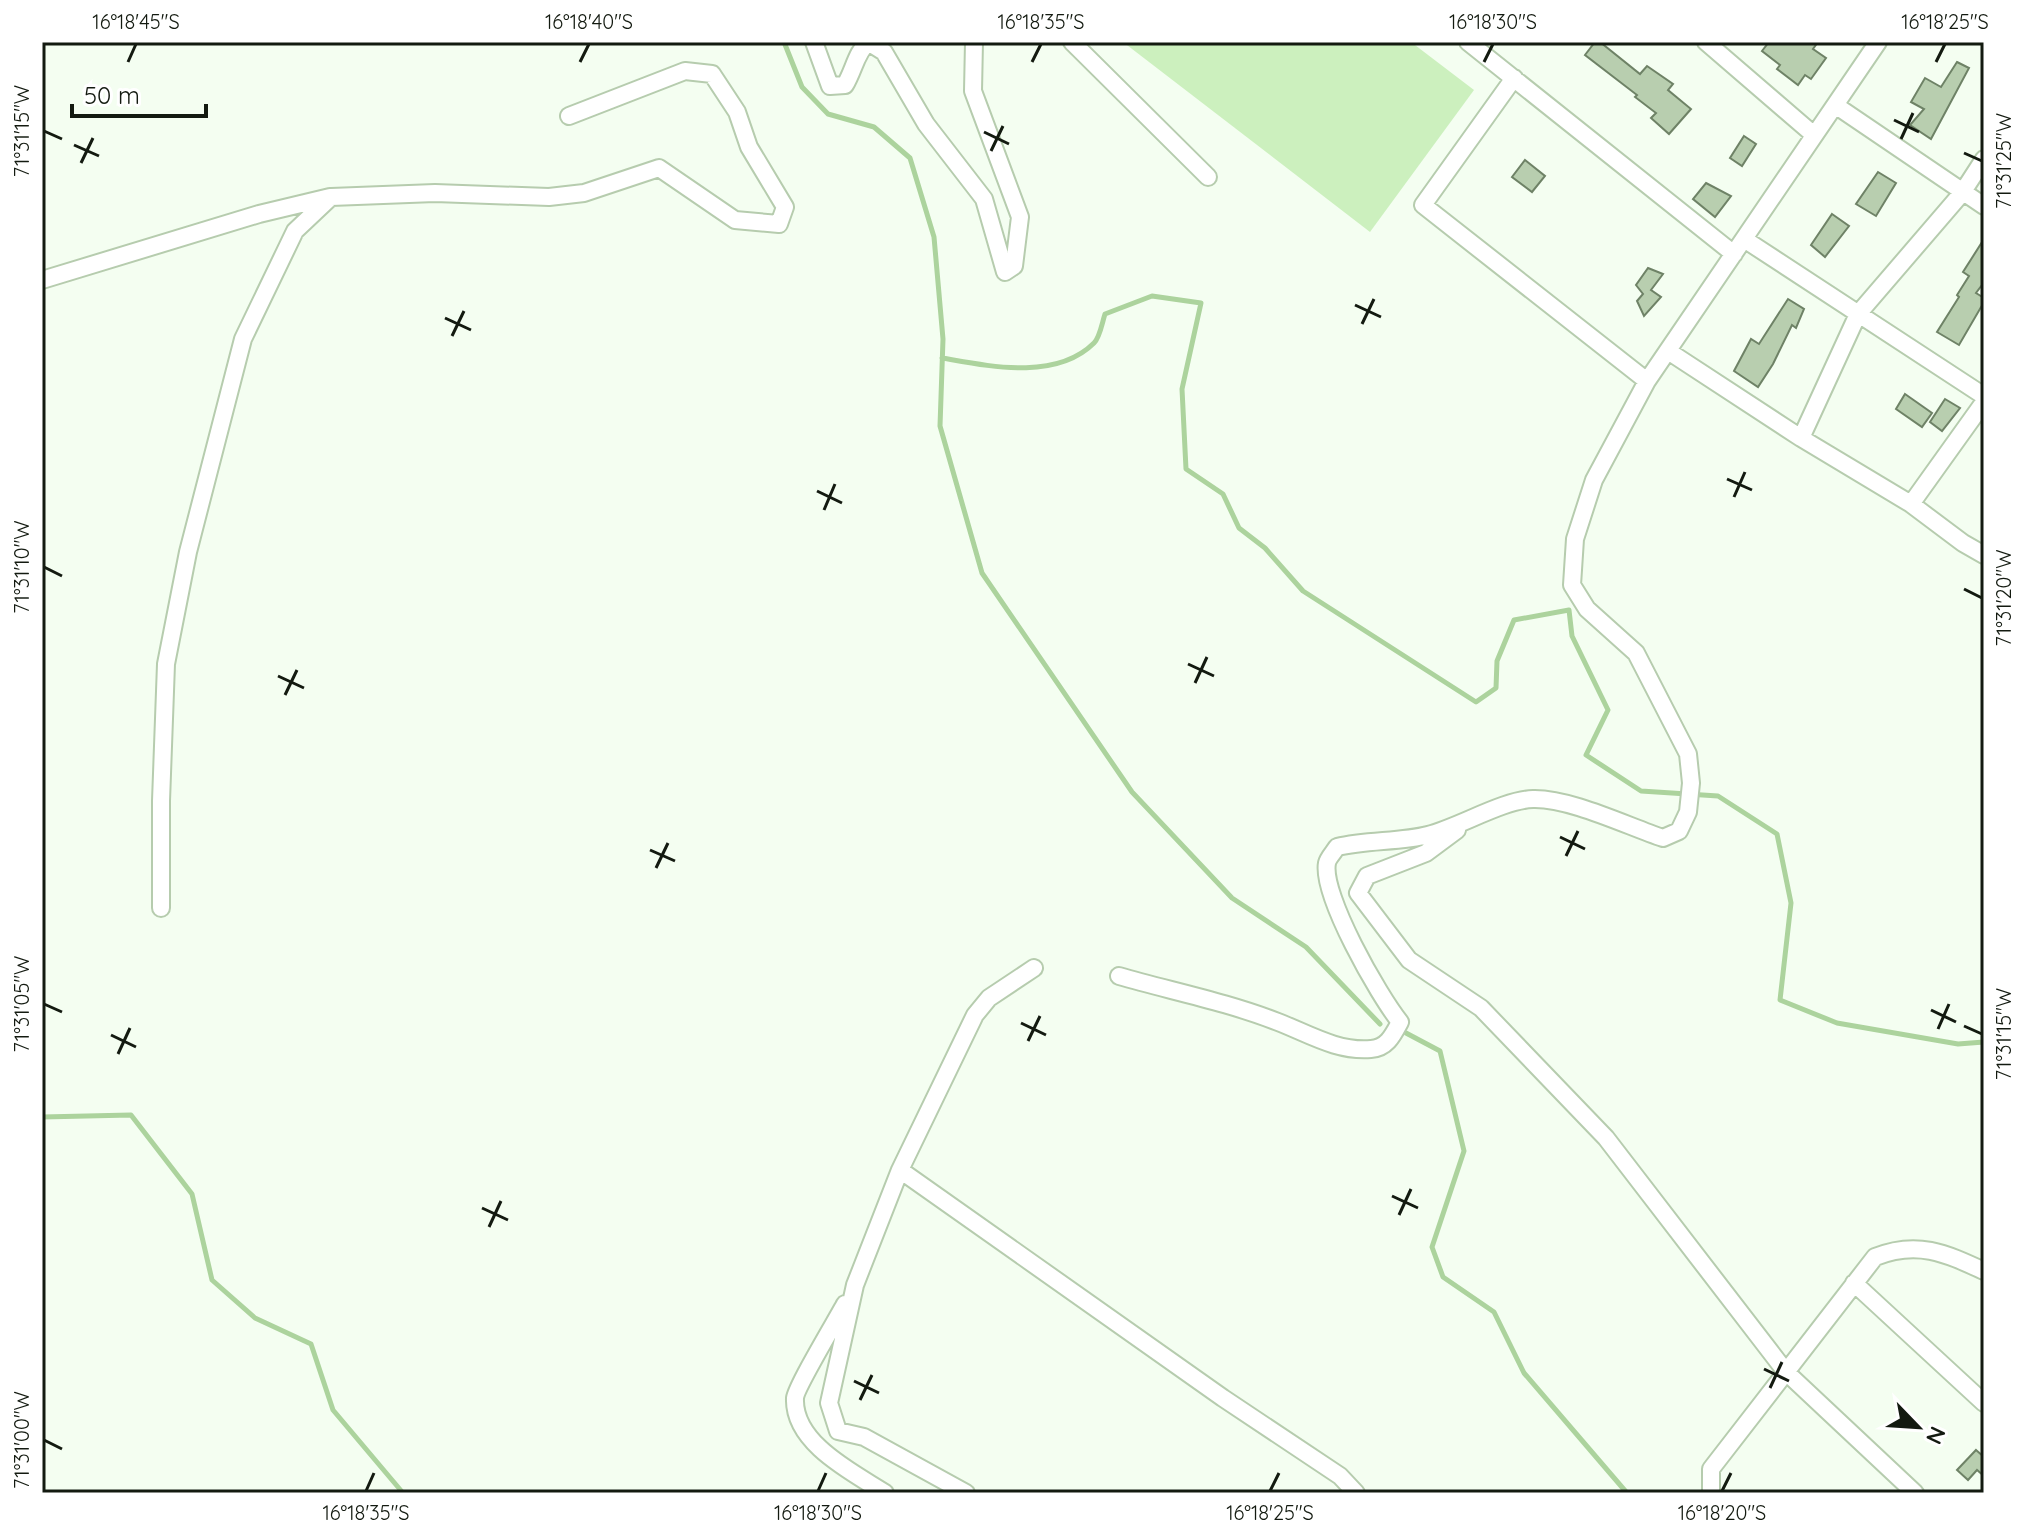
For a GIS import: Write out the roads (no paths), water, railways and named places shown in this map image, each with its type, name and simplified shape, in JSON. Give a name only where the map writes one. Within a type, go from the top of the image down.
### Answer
[{"type":"street","points":[[814,42],[830,86],[845,85],[853,72],[859,50],[868,42],[884,52],[926,124],[984,199],[1005,272],[1014,266],[1020,217],[973,91],[974,42]]},
{"type":"street","points":[[1072,42],[1208,177]]},
{"type":"street","points":[[1468,42],[1739,246],[1858,314],[1984,396]]},
{"type":"street","points":[[1706,42],[1814,135]]},
{"type":"street","points":[[1119,976],[1277,1021],[1315,1039],[1351,1049],[1374,1050],[1390,1041],[1400,1022],[1384,1002],[1328,886],[1327,862],[1337,847],[1362,841],[1427,836],[1533,799],[1596,812],[1663,838],[1679,831],[1688,812],[1691,783],[1688,754],[1636,653],[1587,609],[1572,585],[1575,539],[1594,480],[1647,381],[1878,42]]},
{"type":"street","points":[[42,280],[259,214],[331,197],[435,193],[549,197],[584,193],[659,168],[735,220],[779,224],[785,207],[749,147],[737,112],[712,74],[685,71],[569,116]]},
{"type":"street","points":[[1514,78],[1423,205],[1647,381]]},
{"type":"street","points":[[1835,105],[1984,206]]},
{"type":"street","points":[[1801,438],[1858,314],[1962,193],[1984,159]]},
{"type":"street","points":[[161,908],[161,790],[166,664],[188,552],[243,339],[295,231],[331,197]]},
{"type":"street","points":[[1668,351],[1801,438],[1911,504],[1984,555]]},
{"type":"street","points":[[1911,504],[1984,402]]},
{"type":"street","points":[[1475,817],[1426,853],[1367,876],[1358,893],[1409,960],[1481,1008],[1606,1138],[1786,1372],[1915,1493]]},
{"type":"street","points":[[885,1493],[809,1439],[800,1425],[795,1396],[855,1285],[900,1170],[975,1015],[989,998],[1034,968]]},
{"type":"street","points":[[900,1170],[1223,1398],[1340,1476],[1356,1493]]},
{"type":"street","points":[[1714,1491],[1711,1469],[1875,1257],[1897,1248],[1943,1252],[1984,1271]]},
{"type":"street","points":[[1854,1283],[1984,1403]]},
{"type":"street","points":[[855,1285],[829,1403],[838,1431],[864,1437],[966,1493]]},
{"type":"waterway","points":[[784,42],[802,87],[828,114],[874,127],[910,158],[934,237],[943,339],[940,426],[982,573],[1132,792],[1232,898],[1306,947],[1380,1024]]},
{"type":"waterway","points":[[942,358],[1000,367],[1041,367],[1078,355],[1094,343],[1105,314],[1152,296],[1201,303],[1182,389],[1186,469],[1223,494],[1239,528],[1265,548],[1303,591],[1476,702],[1496,688],[1497,661],[1514,620],[1569,610],[1572,636],[1608,710],[1586,755],[1641,791],[1718,796],[1777,834],[1791,903],[1780,1000],[1837,1023],[1958,1044],[1984,1042]]},
{"type":"waterway","points":[[1406,1033],[1440,1051],[1464,1151],[1432,1247],[1443,1277],[1494,1312],[1524,1373],[1627,1493]]},
{"type":"waterway","points":[[42,1117],[131,1115],[192,1194],[212,1280],[255,1318],[311,1344],[333,1410],[403,1493]]}]
